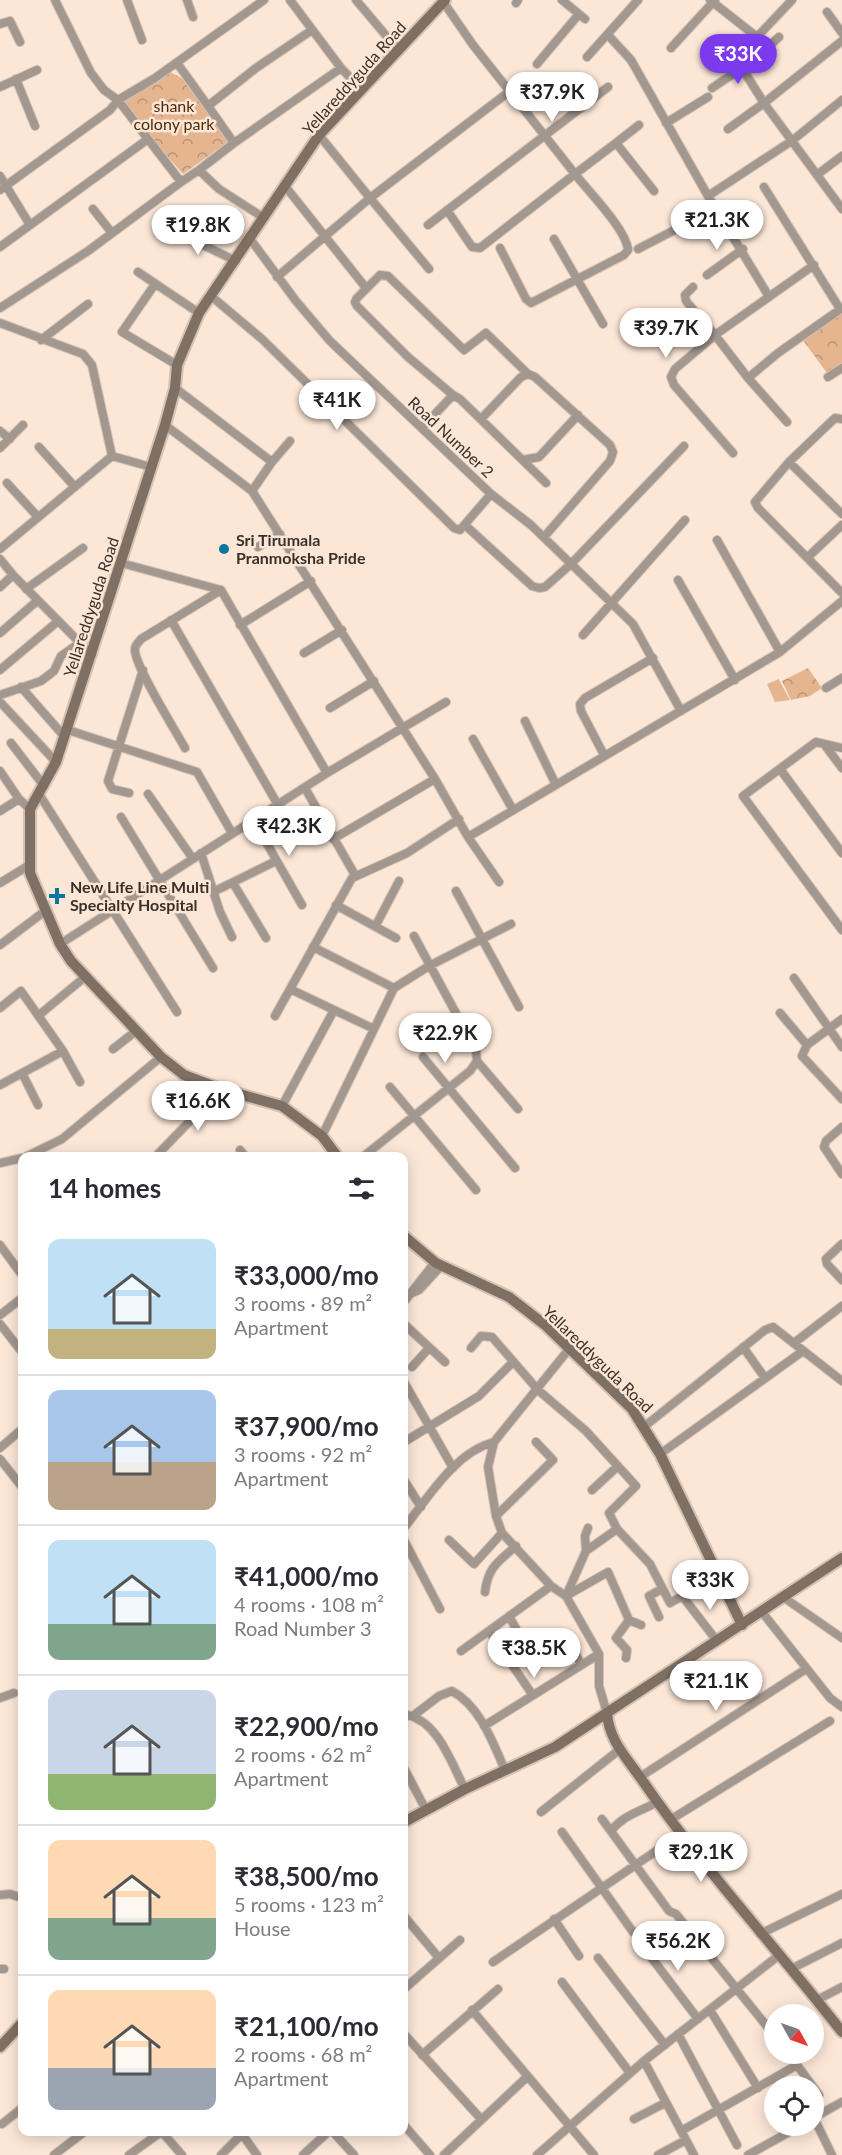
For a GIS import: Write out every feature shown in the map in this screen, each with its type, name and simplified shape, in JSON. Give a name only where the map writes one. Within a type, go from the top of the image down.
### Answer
[{"type":"street","points":[[55,0],[91,73],[104,90],[118,100],[181,182]]},
{"type":"street","points":[[127,0],[142,40]]},
{"type":"street","points":[[187,0],[193,17]]},
{"type":"street","points":[[2,188],[111,110],[118,100],[177,63],[264,0]]},
{"type":"street","points":[[290,0],[341,68],[362,90]]},
{"type":"street","points":[[356,0],[399,51]]},
{"type":"street","points":[[537,64],[582,17],[561,0]]},
{"type":"street","points":[[587,57],[638,0]]},
{"type":"street","points":[[757,37],[792,0]]},
{"type":"street","points":[[444,1],[510,91],[613,223],[627,244],[628,250],[624,255],[531,303],[528,302],[500,248]]},
{"type":"street","name":"Yellareddyguda Road","points":[[30,809],[56,762],[165,425],[175,388],[177,365],[199,313],[251,240],[319,135],[444,1]]},
{"type":"street","points":[[671,48],[713,1],[768,47]]},
{"type":"street","points":[[827,12],[842,33]]},
{"type":"street","points":[[0,24],[10,21],[20,42]]},
{"type":"street","points":[[208,106],[256,68],[312,30]]},
{"type":"street","points":[[608,35],[631,60],[708,196],[743,249],[768,295]]},
{"type":"street","points":[[712,88],[742,68],[779,37]]},
{"type":"street","points":[[728,129],[842,41]]},
{"type":"street","points":[[177,63],[234,143]]},
{"type":"street","points":[[0,308],[112,233],[341,68]]},
{"type":"street","points":[[742,68],[764,103],[842,209]]},
{"type":"street","points":[[0,87],[37,70]]},
{"type":"street","points":[[16,79],[35,126]]},
{"type":"street","points":[[428,225],[608,87]]},
{"type":"street","points":[[277,276],[370,198],[510,91]]},
{"type":"street","points":[[666,123],[708,97]]},
{"type":"street","points":[[708,196],[793,140],[842,100]]},
{"type":"street","points":[[447,210],[472,247],[480,248],[639,125]]},
{"type":"street","points":[[319,135],[429,269]]},
{"type":"street","points":[[0,247],[148,139]]},
{"type":"street","points":[[616,142],[654,191]]},
{"type":"street","points":[[818,174],[842,156]]},
{"type":"street","points":[[199,170],[219,189],[264,218]]},
{"type":"street","points":[[0,176],[2,188],[30,225]]},
{"type":"street","points":[[285,186],[366,288]]},
{"type":"street","points":[[748,378],[778,353],[841,308],[764,187]]},
{"type":"street","points":[[638,249],[717,208]]},
{"type":"street","points":[[93,209],[112,233]]},
{"type":"street","points":[[170,229],[236,261]]},
{"type":"street","points":[[554,239],[603,324]]},
{"type":"street","name":"Road Number 2","points":[[251,240],[330,341],[491,494],[544,537],[633,624],[681,711]]},
{"type":"street","points":[[706,275],[743,249]]},
{"type":"street","points":[[733,453],[674,385],[671,377],[675,369],[715,335],[768,295],[814,265]]},
{"type":"street","points":[[138,272],[199,313]]},
{"type":"street","points":[[544,537],[610,461],[613,452],[610,445],[535,377],[528,374],[486,333],[464,350],[385,273],[366,288],[355,302],[357,306],[408,357],[481,419],[546,483]]},
{"type":"street","points":[[155,284],[122,332],[135,343],[177,365]]},
{"type":"street","points":[[693,287],[685,295],[686,301],[787,422]]},
{"type":"street","points":[[211,296],[262,339],[454,528],[460,530],[466,526],[491,494]]},
{"type":"street","points":[[41,340],[88,304]]},
{"type":"street","points":[[0,323],[41,340],[75,349],[92,365],[112,456]]},
{"type":"street","points":[[828,377],[842,368]]},
{"type":"street","points":[[481,419],[521,377],[528,374]]},
{"type":"street","points":[[175,388],[272,462]]},
{"type":"street","points":[[422,428],[453,395]]},
{"type":"street","points":[[523,460],[538,457],[578,415]]},
{"type":"street","points":[[842,418],[835,418],[789,462],[755,502],[758,508],[842,593]]},
{"type":"street","points":[[0,448],[23,425]]},
{"type":"street","points":[[165,425],[252,491],[374,681],[468,837],[499,882]]},
{"type":"street","points":[[0,430],[9,439]]},
{"type":"street","points":[[252,491],[290,441]]},
{"type":"street","points":[[466,526],[532,586],[545,587],[571,564],[684,446]]},
{"type":"street","points":[[39,447],[75,487]]},
{"type":"street","points":[[112,456],[151,467]]},
{"type":"street","points":[[0,549],[112,456]]},
{"type":"street","points":[[789,462],[842,514]]},
{"type":"street","points":[[7,483],[38,517]]},
{"type":"street","points":[[583,635],[685,520]]},
{"type":"street","points":[[808,557],[842,525]]},
{"type":"street","points":[[258,547],[280,534]]},
{"type":"street","points":[[717,540],[780,652]]},
{"type":"street","points":[[26,589],[83,548]]},
{"type":"street","points":[[0,559],[78,644],[92,655]]},
{"type":"street","points":[[121,563],[221,590],[327,773]]},
{"type":"street","points":[[0,586],[13,575]]},
{"type":"street","points":[[678,580],[735,680]]},
{"type":"street","points":[[240,624],[311,581]]},
{"type":"street","points":[[185,748],[143,670],[135,652],[136,645],[141,639],[221,590]]},
{"type":"street","points":[[0,633],[37,601]]},
{"type":"street","points":[[468,837],[780,652],[842,601]]},
{"type":"street","points":[[171,620],[278,805]]},
{"type":"street","points":[[0,670],[57,622]]},
{"type":"street","points":[[304,653],[342,630]]},
{"type":"street","points":[[0,695],[41,681],[54,671],[61,656],[78,644]]},
{"type":"street","points":[[604,755],[580,711],[580,704],[585,698],[653,658]]},
{"type":"street","points":[[129,793],[112,789],[108,782],[143,670]]},
{"type":"street","points":[[826,688],[842,678]]},
{"type":"street","points":[[330,708],[374,681]]},
{"type":"street","points":[[21,687],[64,732],[197,772],[232,833]]},
{"type":"street","points":[[0,702],[56,762]]},
{"type":"street","points":[[60,944],[327,773],[446,702]]},
{"type":"street","points":[[525,721],[556,786]]},
{"type":"street","points":[[473,739],[513,810]]},
{"type":"street","points":[[842,748],[816,742],[743,796],[842,930]]},
{"type":"street","points":[[11,743],[177,1012]]},
{"type":"street","points":[[824,744],[842,768]]},
{"type":"street","points":[[780,769],[842,853]]},
{"type":"street","points":[[0,771],[19,799],[30,809],[30,873],[60,944],[85,977],[161,1057],[184,1075],[218,1088],[282,1106],[322,1136],[334,1152]]},
{"type":"street","points":[[333,839],[435,779]]},
{"type":"street","points":[[305,788],[353,878]]},
{"type":"street","points":[[148,794],[193,859]]},
{"type":"street","points":[[0,811],[19,799]]},
{"type":"street","points":[[121,818],[213,968]]},
{"type":"street","points":[[274,1017],[353,878],[407,853],[459,819]]},
{"type":"street","points":[[254,821],[302,905]]},
{"type":"street","points":[[201,853],[213,892],[232,937]]},
{"type":"street","points":[[213,892],[276,861]]},
{"type":"street","points":[[0,883],[31,864]]},
{"type":"street","points":[[376,926],[399,881]]},
{"type":"street","points":[[233,883],[266,938]]},
{"type":"street","points":[[456,891],[519,1007]]},
{"type":"street","points":[[336,905],[396,938]]},
{"type":"street","points":[[0,945],[45,911]]},
{"type":"street","points":[[322,1136],[372,1029],[394,988],[429,966],[511,924]]},
{"type":"street","points":[[414,936],[476,1050],[477,1060],[518,1109]]},
{"type":"street","points":[[313,947],[394,988]]},
{"type":"street","points":[[39,1015],[85,977]]},
{"type":"street","points":[[794,978],[842,1047]]},
{"type":"street","points":[[290,989],[372,1029]]},
{"type":"street","points":[[0,1008],[21,991],[63,1051],[80,1082]]},
{"type":"street","points":[[282,1106],[334,1010]]},
{"type":"street","points":[[780,1012],[807,1045]]},
{"type":"street","points":[[842,1019],[807,1045],[802,1056],[842,1099]]},
{"type":"street","points":[[113,1049],[136,1031]]},
{"type":"street","points":[[0,1085],[63,1051]]},
{"type":"street","points":[[35,1152],[62,1139],[161,1057]]},
{"type":"street","points":[[423,1057],[515,1168]]},
{"type":"street","points":[[369,1152],[470,1071],[477,1060]]},
{"type":"street","points":[[22,1073],[38,1105]]},
{"type":"street","points":[[390,1087],[476,1190]]},
{"type":"street","points":[[160,1152],[218,1088]]},
{"type":"street","points":[[842,1127],[826,1141],[824,1147],[842,1174]]},
{"type":"street","points":[[0,1163],[18,1159]]},
{"type":"street","name":"Yellareddyguda Road","points":[[408,1239],[438,1264],[509,1297],[545,1325],[632,1409],[645,1426],[660,1454],[742,1625]]},
{"type":"street","points":[[842,1244],[826,1259],[827,1264],[842,1280]]},
{"type":"street","points":[[0,1245],[18,1270]]},
{"type":"street","points":[[408,1298],[438,1264]]},
{"type":"street","points":[[0,1315],[18,1301]]},
{"type":"street","points":[[794,1342],[842,1306]]},
{"type":"street","points":[[0,1324],[18,1347]]},
{"type":"street","points":[[645,1426],[743,1347],[765,1330],[773,1327],[842,1381]]},
{"type":"street","points":[[408,1328],[445,1362]]},
{"type":"street","points":[[471,1348],[482,1336],[487,1335],[538,1390],[586,1431],[636,1486],[609,1513],[617,1529],[650,1564],[670,1603],[718,1575]]},
{"type":"street","points":[[743,1347],[765,1378]]},
{"type":"street","points":[[412,1367],[429,1348]]},
{"type":"street","points":[[569,1349],[494,1442],[488,1467],[496,1516],[502,1533],[551,1586],[566,1596],[599,1654],[599,1686],[607,1713],[608,1729],[619,1750],[670,1820],[760,1934],[842,2032]]},
{"type":"street","points":[[660,1454],[803,1350]]},
{"type":"street","points":[[408,1439],[479,1396],[513,1362]]},
{"type":"street","points":[[408,1389],[453,1468]]},
{"type":"street","points":[[0,1448],[18,1432]]},
{"type":"street","points":[[408,1523],[453,1468],[482,1445],[494,1442]]},
{"type":"street","points":[[496,1516],[553,1460],[536,1442]]},
{"type":"street","points":[[0,1459],[18,1482]]},
{"type":"street","points":[[592,1490],[618,1466]]},
{"type":"street","points":[[408,1486],[421,1507]]},
{"type":"street","points":[[566,1596],[586,1551],[585,1536],[588,1527]]},
{"type":"street","points":[[586,1551],[617,1529]]},
{"type":"street","points":[[449,1540],[474,1564],[502,1533]]},
{"type":"street","points":[[485,1592],[487,1576],[491,1569],[516,1546]]},
{"type":"street","points":[[408,1548],[440,1609]]},
{"type":"street","points":[[408,1820],[465,1789],[555,1747],[842,1558]]},
{"type":"street","points":[[566,1596],[608,1572],[629,1620],[641,1625]]},
{"type":"street","points":[[461,1651],[551,1586]]},
{"type":"street","points":[[659,1617],[649,1596],[662,1589]]},
{"type":"street","points":[[683,1597],[717,1641]]},
{"type":"street","points":[[783,1598],[842,1638]]},
{"type":"street","points":[[762,1612],[830,1698],[842,1707]]},
{"type":"street","points":[[509,1616],[520,1636],[535,1634],[543,1642],[555,1643],[566,1636],[581,1664]]},
{"type":"street","points":[[626,1658],[627,1650],[616,1638],[629,1620]]},
{"type":"street","points":[[489,1631],[532,1694]]},
{"type":"street","points":[[484,1726],[599,1654]]},
{"type":"street","points":[[640,1777],[806,1669]]},
{"type":"street","points":[[408,1717],[413,1716],[439,1696],[452,1691],[461,1696],[484,1726],[506,1770]]},
{"type":"street","points":[[0,1698],[14,1693]]},
{"type":"street","points":[[413,1716],[420,1718],[433,1730],[465,1789]]},
{"type":"street","points":[[670,1820],[830,1721]]},
{"type":"street","points":[[541,1812],[619,1750]]},
{"type":"street","points":[[408,1776],[426,1810]]},
{"type":"street","points":[[611,1831],[628,1815],[657,1802]]},
{"type":"street","points":[[602,1819],[669,1911],[676,1914],[739,1988],[764,2022]]},
{"type":"street","points":[[562,1832],[633,1932]]},
{"type":"street","points":[[493,1962],[681,1834]]},
{"type":"street","points":[[0,1895],[10,1894],[18,1897]]},
{"type":"street","points":[[760,1934],[842,1894]]},
{"type":"street","points":[[554,1919],[579,1956]]},
{"type":"street","points":[[408,1921],[439,1958]]},
{"type":"street","points":[[408,1985],[459,1940]]},
{"type":"street","points":[[638,1940],[698,2019]]},
{"type":"street","points":[[791,1969],[842,1943]]},
{"type":"street","points":[[537,2155],[644,2061],[778,1956]]},
{"type":"street","points":[[598,1958],[665,2045]]},
{"type":"street","points":[[562,1982],[630,2073]]},
{"type":"street","points":[[817,2000],[842,1988]]},
{"type":"street","points":[[422,2055],[498,1989]]},
{"type":"street","points":[[472,2010],[594,2155]]},
{"type":"street","points":[[710,2010],[758,2088]]},
{"type":"street","points":[[0,2047],[18,2027]]},
{"type":"street","points":[[678,2034],[737,2145]]},
{"type":"street","points":[[408,2039],[481,2119]]},
{"type":"street","points":[[644,2061],[694,2155]]},
{"type":"street","points":[[681,2131],[797,2065],[805,2076]]},
{"type":"street","points":[[444,2155],[527,2077]]},
{"type":"street","points":[[824,2112],[842,2102]]},
{"type":"street","points":[[634,2119],[665,2103]]},
{"type":"street","points":[[2,2124],[18,2111]]},
{"type":"street","points":[[408,2130],[430,2155]]},
{"type":"street","points":[[54,2155],[79,2136]]},
{"type":"street","points":[[129,2155],[155,2136]]},
{"type":"street","points":[[165,2136],[182,2155]]},
{"type":"street","points":[[221,2155],[238,2136]]},
{"type":"street","points":[[245,2136],[257,2155]]},
{"type":"street","points":[[303,2155],[326,2136]]},
{"type":"street","points":[[335,2136],[354,2155]]},
{"type":"street","points":[[748,2155],[782,2136]]},
{"type":"street","points":[[823,2136],[833,2155],[842,2150]]},
{"type":"street","points":[[658,2155],[686,2140]]},
{"type":"green space","name":"shank colony park","points":[[170,72],[191,83],[232,139],[183,174],[118,100]]},
{"type":"green space","points":[[842,312],[842,363],[827,373],[802,339]]},
{"type":"green space","points":[[808,668],[822,688],[810,696],[791,700],[782,681]]},
{"type":"green space","points":[[779,679],[790,700],[775,702],[767,684]]},
{"type":"place","name":"Sri Tirumala Pranmoksha Pride","points":[[224,549]]},
{"type":"place","name":"New Life Line Multi Specialty Hospital","points":[[57,896]]}]
